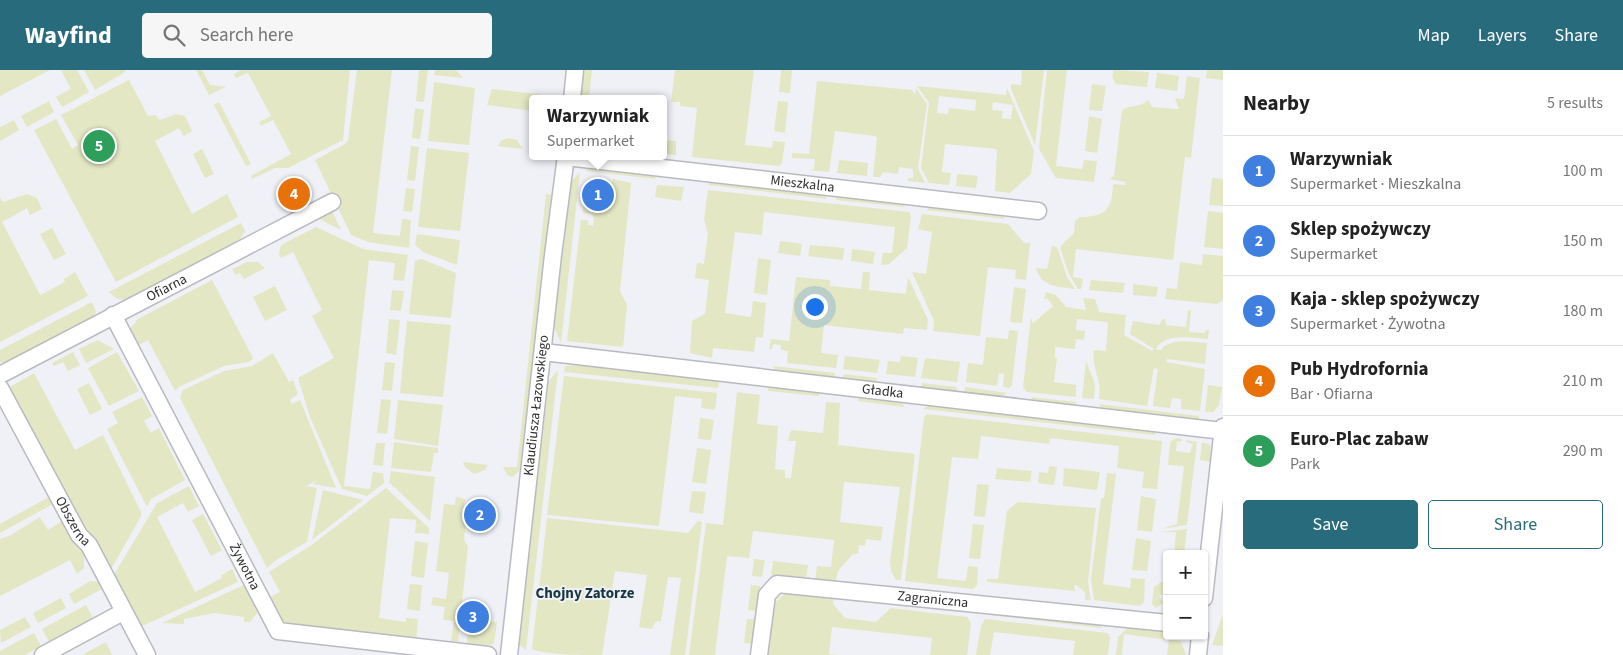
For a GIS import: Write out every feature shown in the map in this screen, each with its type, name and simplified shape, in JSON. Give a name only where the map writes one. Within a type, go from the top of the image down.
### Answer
[{"type":"street","points":[[572,95],[575,70]]},
{"type":"street","name":"Klaudiusza Łazowskiego","points":[[509,655],[566,160]]},
{"type":"street","name":"Mieszkalna","points":[[592,160],[1038,211]]},
{"type":"street","name":"Ofiarna","points":[[0,375],[332,202]]},
{"type":"street","name":"Żywotna","points":[[113,315],[278,631],[488,655]]},
{"type":"street","name":"Gładka","points":[[543,352],[1223,429]]},
{"type":"street","name":"Obszerna","points":[[0,388],[147,655]]},
{"type":"street","points":[[1204,595],[1223,429]]},
{"type":"street","name":"Zagraniczna","points":[[759,655],[767,594],[777,584],[1163,623]]},
{"type":"street","points":[[43,655],[124,612]]},
{"type":"street","points":[[1198,655],[1200,640]]},
{"type":"green space","points":[[0,70],[50,70],[0,96]]},
{"type":"green space","points":[[61,70],[77,70],[89,92],[62,107],[56,97],[71,89]]},
{"type":"green space","points":[[84,70],[124,70],[125,72],[95,90]]},
{"type":"green space","points":[[196,70],[202,70],[210,85],[226,87],[209,95]]},
{"type":"green space","points":[[241,70],[350,70],[343,140],[288,168],[275,168],[252,179],[251,176],[291,154],[273,120],[261,126],[259,122],[271,116],[248,73],[236,78],[234,74]]},
{"type":"green space","points":[[357,70],[392,70],[373,233],[400,236],[402,219],[411,220],[409,248],[368,242],[351,235],[315,160],[345,144],[348,140]]},
{"type":"green space","points":[[419,70],[428,70],[424,102],[416,101]]},
{"type":"green space","points":[[435,70],[456,70],[463,78],[434,75]]},
{"type":"green space","points":[[583,70],[592,70],[589,95],[580,95]]},
{"type":"green space","points":[[675,70],[754,70],[745,145],[772,148],[773,141],[785,142],[782,163],[779,166],[692,157],[697,108],[680,106],[680,102],[671,102]]},
{"type":"green space","points":[[781,70],[792,70],[790,93],[779,92]]},
{"type":"green space","points":[[1022,70],[1044,70],[1035,145],[1011,89],[1011,84],[1021,85]]},
{"type":"green space","points":[[1047,70],[1067,70],[1056,166],[1082,169],[1084,160],[1097,161],[1094,182],[1056,178],[1039,149]]},
{"type":"green space","points":[[1114,70],[1149,72],[1147,87],[1116,84],[1112,77]]},
{"type":"green space","points":[[1207,70],[1223,70],[1223,80],[1206,78]]},
{"type":"green space","points":[[1157,73],[1179,76],[1177,91],[1155,88]]},
{"type":"green space","points":[[1187,76],[1200,78],[1191,158],[1185,157],[1173,260],[1076,249],[1073,277],[1083,279],[1081,289],[1078,289],[1069,274],[1060,247],[1074,233],[1075,221],[1080,217],[1089,217],[1106,210],[1111,200],[1113,184],[1125,185],[1125,182],[1109,179],[1114,176],[1122,110],[1143,104],[1148,100],[1152,107],[1179,109],[1175,98],[1184,99]]},
{"type":"green space","points":[[129,80],[148,116],[155,115],[160,120],[176,114],[185,116],[192,131],[184,136],[179,128],[155,141],[192,214],[227,194],[238,217],[116,282],[34,130],[56,119],[72,149],[78,145],[61,115]]},
{"type":"green space","points":[[817,81],[912,90],[915,94],[916,88],[927,104],[918,168],[925,183],[908,181],[908,178],[913,178],[913,169],[899,167],[898,174],[883,172],[880,177],[873,177],[877,137],[874,136],[835,131],[829,172],[808,170],[814,169],[815,159],[792,158],[792,153],[809,154]]},
{"type":"green space","points":[[434,82],[475,88],[469,145],[428,141]]},
{"type":"green space","points":[[1092,84],[1106,86],[1102,111],[1089,110]]},
{"type":"green space","points":[[917,86],[1006,95],[1007,88],[1034,151],[1031,174],[1010,193],[995,191],[997,149],[945,144],[942,172],[951,173],[949,185],[929,183],[921,168],[929,103]],"holes":[[[939,96],[976,100],[975,111],[949,108],[948,114],[937,113]],[[993,102],[1013,105],[1011,119],[1002,118],[1003,111],[992,110]]]},
{"type":"green space","points":[[492,89],[539,94],[529,95],[529,110],[487,105]]},
{"type":"green space","points":[[49,101],[54,112],[27,127],[21,116]]},
{"type":"green space","points":[[778,101],[788,102],[785,133],[774,131]]},
{"type":"green space","points":[[219,102],[251,164],[246,166],[214,105]]},
{"type":"green space","points":[[415,108],[424,110],[420,139],[412,138]]},
{"type":"green space","points":[[1089,116],[1102,119],[1097,153],[1085,151]]},
{"type":"green space","points":[[14,120],[19,130],[0,141],[0,127]]},
{"type":"green space","points":[[509,138],[517,140],[523,149],[498,146],[502,140]]},
{"type":"green space","points":[[667,140],[676,141],[676,155],[667,154]]},
{"type":"green space","points":[[411,146],[419,147],[415,181],[407,180]]},
{"type":"green space","points":[[427,148],[469,153],[460,231],[418,227]]},
{"type":"green space","points":[[202,149],[214,174],[205,178],[193,154]]},
{"type":"green space","points":[[839,161],[868,163],[867,176],[837,173]]},
{"type":"green space","points":[[595,167],[656,175],[655,179],[587,171],[586,169]]},
{"type":"green space","points":[[580,172],[561,343],[554,327],[571,182]]},
{"type":"green space","points":[[957,174],[978,176],[976,188],[956,186]]},
{"type":"green space","points":[[1212,178],[1223,179],[1223,206],[1209,205]]},
{"type":"green space","points":[[613,179],[631,183],[620,291],[627,305],[623,347],[567,341],[581,220],[588,220],[588,225],[593,226],[594,217],[591,214],[583,213],[583,203],[607,206],[608,198],[613,198],[613,191],[609,190]]},
{"type":"green space","points":[[709,180],[827,193],[826,199],[709,185]]},
{"type":"green space","points":[[657,185],[684,187],[681,201],[655,197]]},
{"type":"green space","points":[[406,188],[415,189],[412,212],[403,211]]},
{"type":"green space","points":[[708,190],[909,212],[911,215],[907,248],[889,264],[881,265],[883,253],[892,253],[895,227],[764,212],[762,235],[735,232],[725,313],[751,317],[753,301],[766,303],[763,338],[756,337],[754,352],[713,348],[712,358],[690,353],[692,321],[705,314],[709,280],[695,278],[697,263],[704,264],[708,234],[704,219]]},
{"type":"green space","points":[[27,194],[37,198],[42,209],[30,215],[27,208],[2,222],[40,295],[65,282],[64,279],[75,272],[88,296],[0,342],[0,197],[3,202]]},
{"type":"green space","points":[[546,194],[551,195],[520,470],[513,477],[508,476],[503,467],[517,467]]},
{"type":"green space","points":[[837,194],[901,202],[905,207],[836,200]]},
{"type":"green space","points":[[932,205],[999,213],[1005,219],[927,210]]},
{"type":"green space","points":[[331,209],[341,230],[317,218]]},
{"type":"green space","points":[[1208,211],[1223,213],[1223,249],[1204,247]]},
{"type":"green space","points":[[922,214],[1008,224],[1024,243],[1030,243],[1026,280],[1015,279],[1016,270],[988,267],[980,336],[933,331],[934,321],[912,272],[926,274],[932,232],[918,229]]},
{"type":"green space","points":[[241,223],[245,231],[238,242],[128,300],[117,299],[109,292]]},
{"type":"green space","points":[[316,227],[363,249],[408,255],[404,281],[393,280],[395,263],[369,260],[344,486],[370,489],[373,472],[383,473],[384,483],[367,496],[342,489],[310,417],[298,378],[334,358],[312,316],[322,310],[293,252],[281,258],[279,254],[281,245]]},
{"type":"green space","points":[[52,228],[66,254],[54,260],[40,234]]},
{"type":"green space","points":[[417,234],[460,240],[457,265],[423,252],[415,244]]},
{"type":"green space","points":[[780,241],[802,244],[800,256],[778,253]]},
{"type":"green space","points":[[810,245],[844,248],[843,260],[808,256]]},
{"type":"green space","points":[[1052,246],[1057,247],[1067,277],[1075,289],[1051,285],[1038,274],[1036,268],[1047,269]]},
{"type":"green space","points":[[852,249],[875,252],[873,264],[851,261]]},
{"type":"green space","points":[[1203,254],[1223,256],[1223,300],[1217,304],[1165,299],[1167,288],[1177,289],[1180,262],[1202,265]]},
{"type":"green space","points":[[758,258],[771,260],[767,295],[754,293]]},
{"type":"green space","points":[[422,259],[456,273],[451,318],[409,314],[415,261]]},
{"type":"green space","points":[[247,262],[258,262],[265,268],[244,279],[240,273],[236,275],[232,269]]},
{"type":"green space","points":[[863,272],[870,272],[869,290],[906,294],[908,277],[928,320],[927,330],[904,328],[903,334],[824,325],[821,353],[838,355],[836,368],[787,363],[788,351],[781,350],[781,345],[773,344],[772,349],[769,349],[771,339],[789,341],[796,277],[830,280],[830,286],[861,289]]},
{"type":"green space","points":[[212,280],[253,358],[249,362],[224,366],[179,387],[175,391],[148,340],[137,346],[130,329],[138,319]]},
{"type":"green space","points":[[1091,280],[1125,283],[1123,293],[1089,290]]},
{"type":"green space","points":[[1133,284],[1158,287],[1156,297],[1133,295]]},
{"type":"green space","points":[[275,286],[287,310],[265,321],[253,297]]},
{"type":"green space","points":[[1014,287],[1026,289],[1022,323],[1010,322]]},
{"type":"green space","points":[[392,290],[404,291],[401,311],[390,310]]},
{"type":"green space","points":[[1046,292],[1056,295],[1066,307],[1086,310],[1083,298],[1095,299],[1099,312],[1126,315],[1124,335],[1152,351],[1154,349],[1130,334],[1133,321],[1159,325],[1165,319],[1166,325],[1186,327],[1188,310],[1191,310],[1189,332],[1205,333],[1206,330],[1209,330],[1208,339],[1172,338],[1165,340],[1156,349],[1161,350],[1170,343],[1176,342],[1207,343],[1205,364],[1167,359],[1166,362],[1205,369],[1200,411],[1181,409],[1181,399],[1172,398],[1170,408],[1153,406],[1158,369],[1154,368],[1147,406],[1099,399],[1100,392],[1094,363],[1094,350],[1106,351],[1108,322],[1077,319],[1076,330],[1085,331],[1084,340],[1076,339],[1075,349],[1055,347],[1055,358],[1057,358],[1054,382],[1076,385],[1076,397],[1027,392],[1023,387],[1031,317],[1033,323],[1053,306],[1047,298],[1044,300]]},
{"type":"green space","points":[[92,302],[96,312],[91,319],[7,363],[0,362],[0,350]]},
{"type":"green space","points":[[389,319],[400,320],[396,355],[386,353]]},
{"type":"green space","points":[[407,321],[451,325],[443,397],[400,393]]},
{"type":"green space","points":[[1009,330],[1018,331],[1012,385],[1009,388],[1003,387],[1004,374],[999,373],[997,386],[966,382],[968,363],[983,365],[986,337],[1008,339]]},
{"type":"green space","points":[[98,340],[114,349],[86,363],[79,349]]},
{"type":"green space","points":[[73,352],[80,365],[68,371],[63,362],[54,366],[52,363]]},
{"type":"green space","points":[[117,352],[139,391],[109,406],[88,368]]},
{"type":"green space","points":[[273,353],[289,382],[293,380],[298,394],[290,400],[292,404],[300,400],[336,488],[313,484],[317,480],[306,486],[317,488],[307,542],[276,560],[267,568],[180,398],[183,390],[224,371],[252,366]]},
{"type":"green space","points":[[845,356],[880,360],[877,373],[843,369]]},
{"type":"green space","points":[[901,356],[918,358],[915,377],[886,374],[888,361],[900,362]]},
{"type":"green space","points":[[925,358],[960,362],[957,382],[921,378]]},
{"type":"green space","points":[[1086,361],[1095,384],[1094,399],[1082,398]]},
{"type":"green space","points":[[385,362],[395,363],[392,391],[382,390]]},
{"type":"green space","points":[[587,365],[719,380],[718,388],[564,372],[565,366]]},
{"type":"green space","points":[[773,366],[835,373],[834,379],[778,373]]},
{"type":"green space","points":[[558,370],[526,650],[518,644],[549,381]]},
{"type":"green space","points":[[34,373],[75,450],[103,435],[141,512],[141,516],[109,573],[83,533],[5,390]]},
{"type":"green space","points":[[844,374],[877,378],[876,384],[843,380]]},
{"type":"green space","points":[[564,376],[717,393],[715,410],[701,408],[702,399],[675,396],[659,526],[547,515]]},
{"type":"green space","points":[[89,383],[102,409],[90,415],[77,389]]},
{"type":"green space","points":[[922,383],[957,387],[956,394],[921,389]]},
{"type":"green space","points":[[1208,385],[1222,387],[1219,405],[1213,412],[1205,412]]},
{"type":"green space","points":[[768,386],[819,392],[819,396],[768,391]]},
{"type":"green space","points":[[965,387],[1007,393],[1000,398],[964,394]]},
{"type":"green space","points":[[737,392],[760,395],[757,424],[778,426],[775,469],[785,470],[785,478],[791,478],[796,441],[788,441],[791,430],[823,433],[826,402],[840,403],[838,445],[915,454],[901,580],[896,580],[891,571],[890,561],[900,487],[844,482],[840,522],[883,527],[881,541],[866,539],[865,546],[859,545],[858,554],[853,554],[838,571],[835,583],[815,581],[817,566],[831,567],[834,540],[753,531],[749,558],[727,556],[715,655],[689,655],[706,523],[723,525]]},
{"type":"green space","points":[[861,396],[902,403],[904,407],[857,401]]},
{"type":"green space","points":[[142,397],[152,416],[144,421],[151,433],[159,428],[185,480],[151,499],[147,507],[107,429],[118,423],[112,412]]},
{"type":"green space","points":[[1031,397],[1076,402],[1076,407],[1034,402]]},
{"type":"green space","points":[[381,399],[391,400],[387,434],[377,433]]},
{"type":"green space","points":[[398,400],[443,405],[438,446],[394,439]]},
{"type":"green space","points":[[931,404],[1152,429],[1156,435],[923,409]]},
{"type":"green space","points":[[1099,404],[1199,416],[1199,419],[1194,420],[1102,409]]},
{"type":"green space","points":[[927,414],[1162,441],[1157,489],[1142,488],[1144,472],[1117,468],[1119,446],[1050,438],[1049,444],[981,436],[978,459],[952,457],[937,578],[966,581],[968,566],[978,567],[977,585],[973,589],[905,581],[924,417]]},
{"type":"green space","points":[[700,418],[714,420],[711,440],[698,439]]},
{"type":"green space","points":[[1176,438],[1182,439],[1181,442],[1177,441],[1176,451],[1190,453],[1193,444],[1186,442],[1186,440],[1197,442],[1187,525],[1161,529],[1177,524],[1184,466],[1168,465],[1170,442]]},
{"type":"green space","points":[[394,442],[438,448],[438,453],[434,453],[431,472],[391,468]]},
{"type":"green space","points":[[1202,442],[1210,445],[1212,462],[1200,460]]},
{"type":"green space","points":[[376,443],[385,443],[383,466],[373,465]]},
{"type":"green space","points":[[697,448],[711,450],[706,484],[692,482]]},
{"type":"green space","points":[[463,462],[488,465],[485,470],[474,474],[465,467]]},
{"type":"green space","points":[[1049,466],[1057,467],[1054,485],[1038,483],[1039,472],[1048,473]]},
{"type":"green space","points":[[997,468],[1032,471],[1030,482],[995,479]]},
{"type":"green space","points":[[1064,468],[1100,472],[1097,490],[1063,486]]},
{"type":"green space","points":[[391,471],[435,477],[430,521],[389,482]]},
{"type":"green space","points":[[1107,473],[1116,474],[1103,584],[1130,588],[1131,578],[1145,579],[1144,602],[1140,606],[1094,600],[1091,579],[1101,498],[1104,498]]},
{"type":"green space","points":[[977,484],[989,485],[985,517],[974,516]]},
{"type":"green space","points":[[189,486],[199,506],[188,512],[183,503],[157,517],[195,592],[222,578],[221,575],[232,569],[238,582],[138,628],[112,578],[157,503]]},
{"type":"green space","points":[[386,488],[429,528],[429,534],[415,533],[416,520],[390,518],[379,618],[406,622],[406,618],[418,619],[416,643],[287,626],[278,616],[269,598],[280,592],[269,572],[313,544]]},
{"type":"green space","points":[[323,490],[363,500],[312,540]]},
{"type":"green space","points":[[692,491],[706,492],[703,514],[689,512]]},
{"type":"green space","points":[[1141,496],[1156,499],[1152,532],[1137,530]]},
{"type":"green space","points":[[49,497],[53,504],[0,533],[0,524]]},
{"type":"green space","points":[[456,497],[465,499],[463,513],[464,539],[468,546],[458,642],[451,641],[454,621],[443,620],[445,607],[431,605],[433,597],[446,599],[449,573],[436,571],[444,504],[455,505]]},
{"type":"green space","points":[[1018,502],[1096,508],[1088,582],[1091,600],[1085,600],[1085,592],[1076,585],[1074,585],[1075,591],[987,582],[987,579],[998,579],[1007,511]]},
{"type":"green space","points":[[203,514],[222,550],[211,556],[192,520]]},
{"type":"green space","points":[[40,517],[48,530],[62,521],[74,542],[84,554],[84,568],[77,574],[70,560],[0,596],[0,539],[11,535]]},
{"type":"green space","points":[[547,518],[688,533],[698,521],[702,522],[685,655],[670,655],[681,578],[668,577],[661,621],[655,622],[652,629],[639,627],[647,575],[615,571],[602,655],[555,654],[532,649]]},
{"type":"green space","points":[[973,524],[984,525],[980,559],[969,558]]},
{"type":"green space","points":[[1187,529],[1184,550],[1174,550],[1176,532],[1160,532]]},
{"type":"green space","points":[[1136,538],[1151,541],[1147,571],[1132,570]]},
{"type":"green space","points":[[415,541],[428,543],[424,578],[411,576]]},
{"type":"green space","points":[[754,559],[765,560],[762,577],[752,576]]},
{"type":"green space","points":[[773,561],[808,565],[806,580],[771,575]]},
{"type":"green space","points":[[90,581],[101,582],[104,588],[74,604],[69,594]]},
{"type":"green space","points":[[1163,582],[1163,594],[1159,596],[1163,604],[1156,608],[1152,604],[1154,587]]},
{"type":"green space","points":[[246,584],[256,604],[257,613],[250,622],[244,622],[244,617],[214,613],[184,619],[184,624],[162,623]]},
{"type":"green space","points":[[410,584],[422,585],[420,611],[407,609]]},
{"type":"green space","points":[[751,585],[760,586],[757,611],[748,610]]},
{"type":"green space","points":[[789,590],[834,595],[833,604],[845,618],[876,622],[891,608],[967,617],[971,623],[967,655],[930,655],[932,638],[832,627],[829,654],[837,655],[765,655],[770,607]]},
{"type":"green space","points":[[61,598],[66,608],[38,623],[33,613]]},
{"type":"green space","points":[[86,605],[93,618],[49,642],[42,629]]},
{"type":"green space","points":[[995,611],[1098,623],[1102,628],[990,615]]},
{"type":"green space","points":[[1223,614],[1223,646],[1212,645]]},
{"type":"green space","points":[[25,617],[31,627],[1,643],[0,630]]},
{"type":"green space","points":[[747,619],[756,619],[753,644],[744,643]]},
{"type":"green space","points":[[985,619],[1107,633],[1110,637],[1108,655],[1073,655],[1075,641],[994,632],[990,655],[976,655],[981,626]]},
{"type":"green space","points":[[487,621],[497,622],[494,643],[491,645],[467,644],[468,624],[486,626]]},
{"type":"green space","points":[[1130,626],[1163,630],[1163,639],[1124,634],[1122,655],[1116,655],[1118,637]]},
{"type":"green space","points":[[34,633],[41,646],[25,655],[0,655],[0,651]]},
{"type":"green space","points":[[1169,640],[1181,641],[1186,655],[1167,655]]},
{"type":"green space","points":[[106,642],[112,655],[82,655]]},
{"type":"place","name":"Euro-Plac zabaw","points":[[99,146]]},
{"type":"place","name":"Pub Hydrofornia","points":[[294,194]]},
{"type":"place","name":"Warzywniak","points":[[598,195]]},
{"type":"place","name":"Sklep spożywczy","points":[[480,515]]},
{"type":"place","name":"Kaja - sklep spożywczy","points":[[473,617]]},
{"type":"district","name":"Chojny Zatorze","points":[[585,593]]}]
